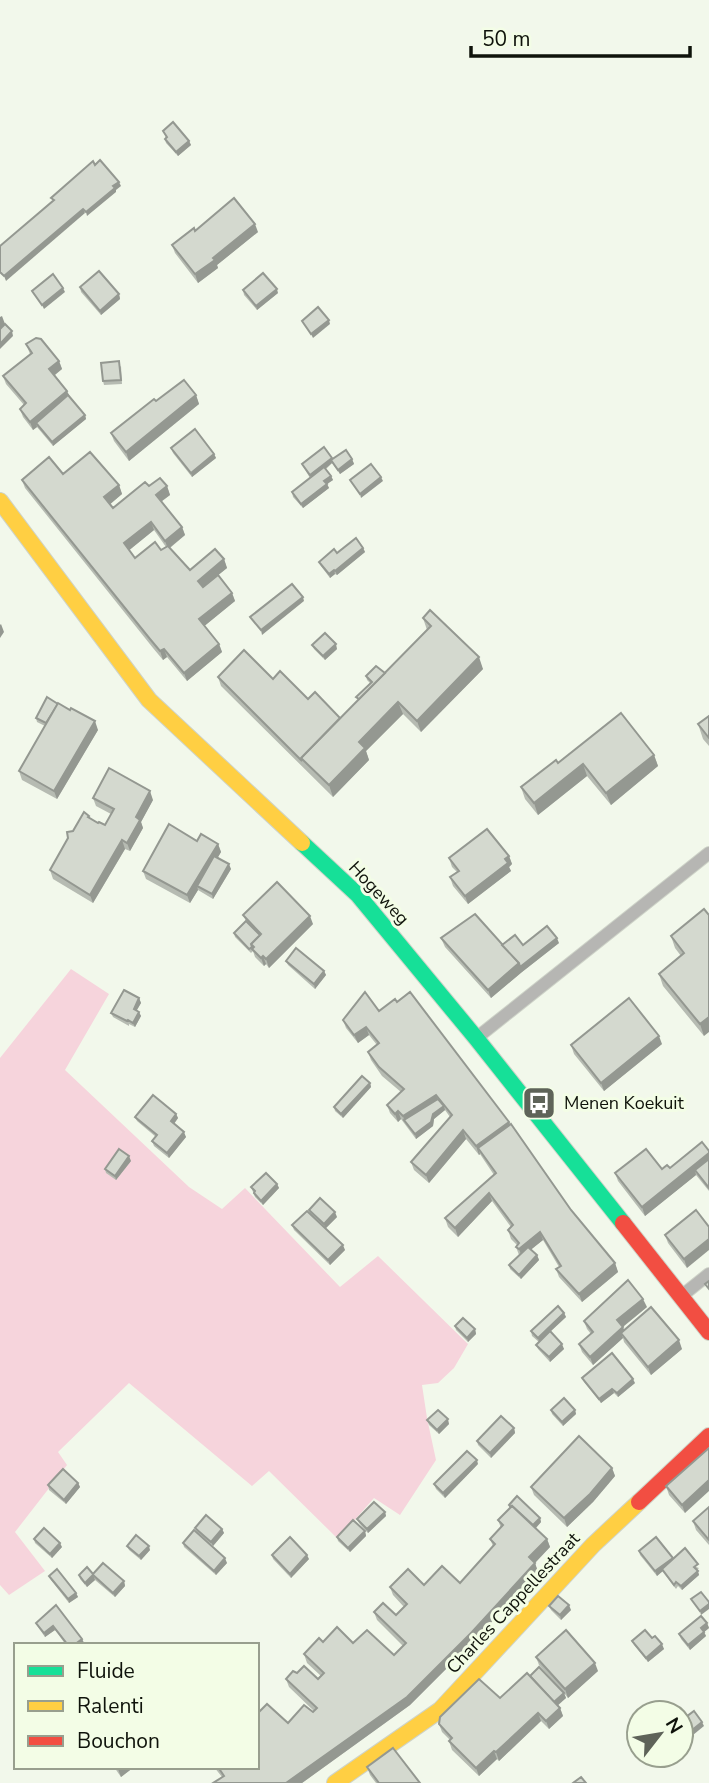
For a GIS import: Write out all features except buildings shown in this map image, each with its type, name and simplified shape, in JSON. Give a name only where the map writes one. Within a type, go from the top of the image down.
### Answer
[{"type":"street","name":"Hogeweg","points":[[0,501],[149,700],[358,895],[476,1038],[709,1332]]},
{"type":"street","name":"Charles Cappellestraat","points":[[335,1783],[440,1710],[593,1545],[709,1436]]},
{"type":"lane","points":[[476,1038],[709,853]]},
{"type":"lane","points":[[681,1296],[709,1274]]},
{"type":"shaded area","points":[[71,969],[109,994],[65,1070],[189,1187],[222,1209],[245,1188],[340,1287],[378,1256],[468,1344],[454,1368],[438,1383],[422,1385],[436,1460],[400,1515],[374,1498],[338,1539],[269,1471],[252,1486],[129,1383],[58,1452],[67,1465],[15,1532],[45,1571],[9,1595],[0,1585],[0,1058]]},
{"type":"traffic: fast","points":[[302,843],[358,895],[623,1223]]},
{"type":"traffic: slow","points":[[0,501],[149,700],[302,843]]},
{"type":"traffic: slow","points":[[335,1783],[440,1710],[593,1545],[639,1502]]},
{"type":"traffic: jam","points":[[623,1223],[709,1332]]},
{"type":"traffic: jam","points":[[639,1502],[709,1436]]},
{"type":"place","name":"Menen Koekuit","points":[[539,1103]]}]
